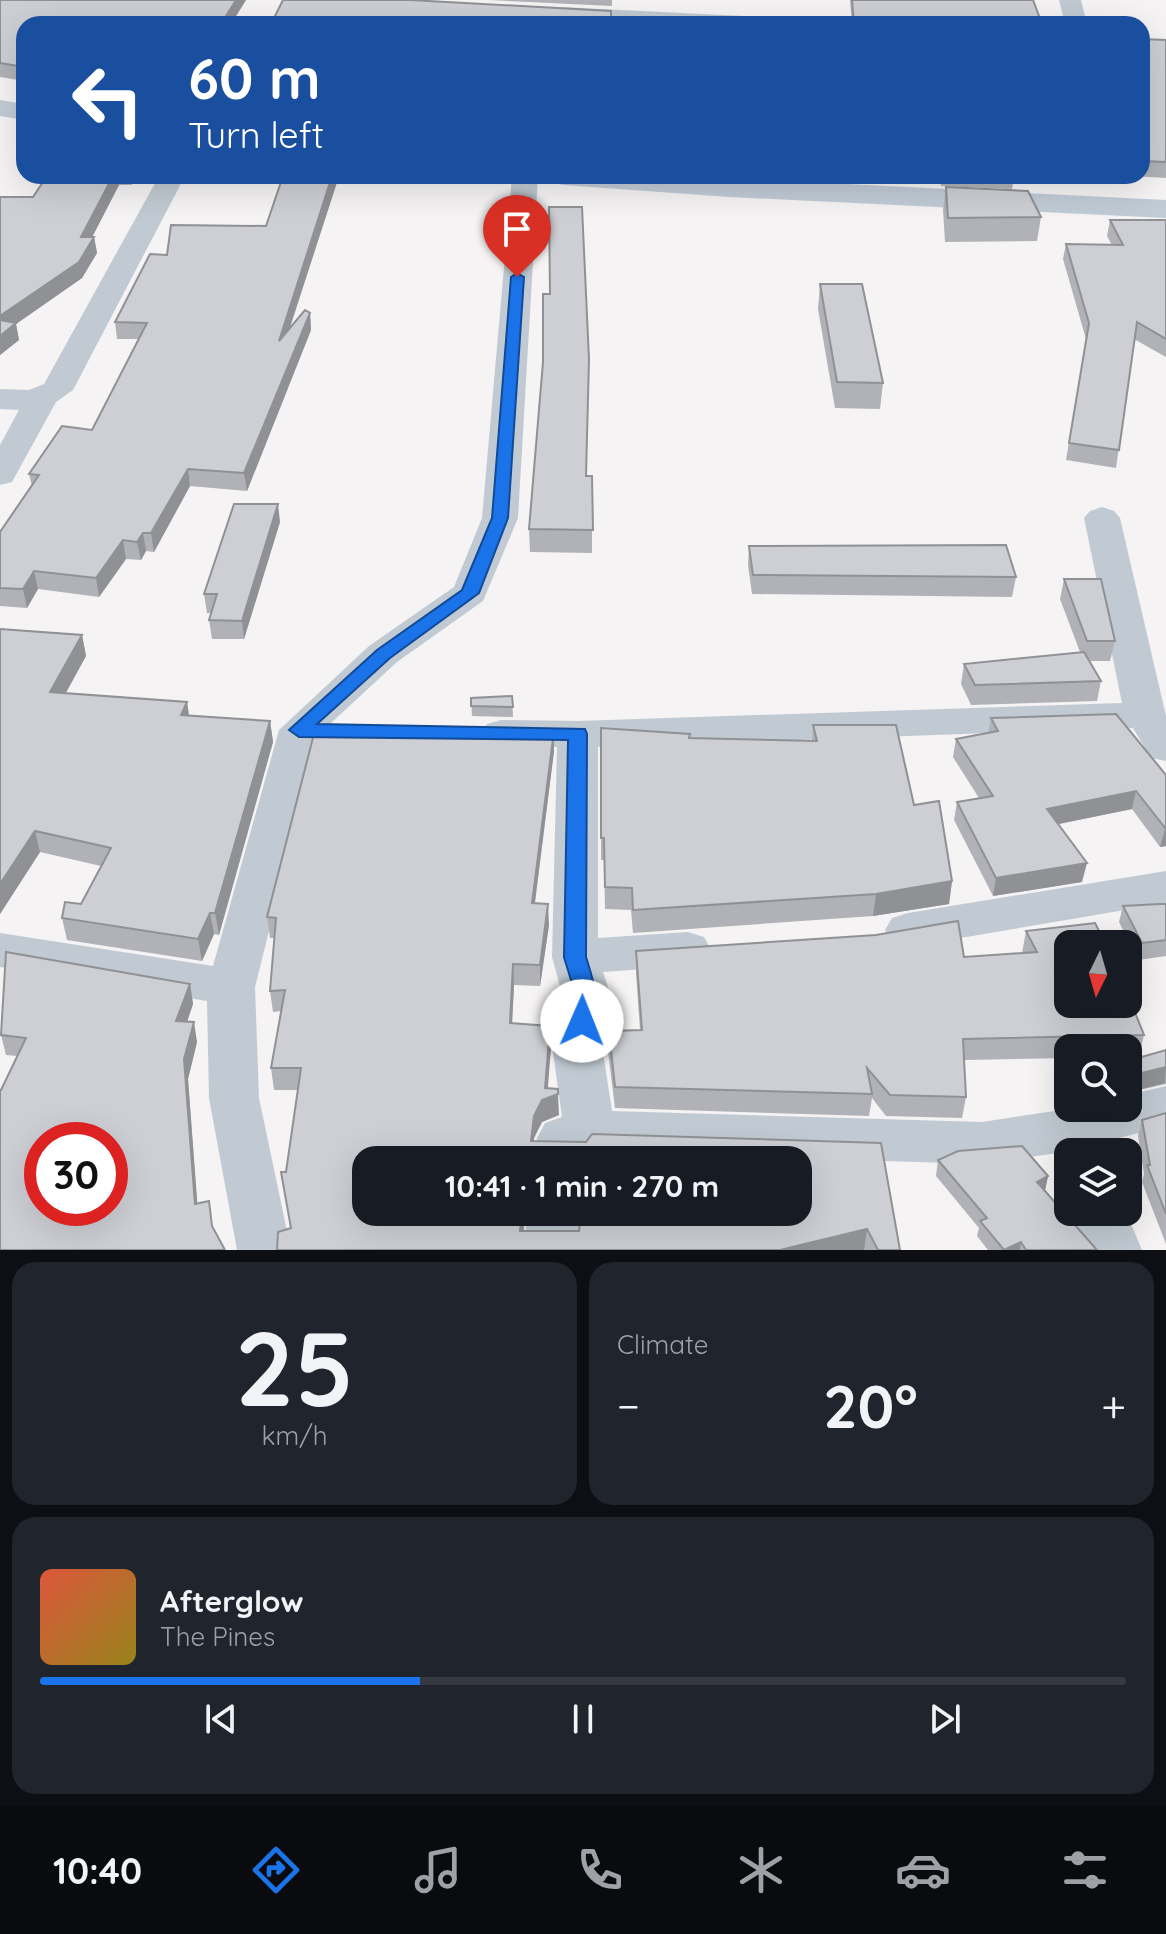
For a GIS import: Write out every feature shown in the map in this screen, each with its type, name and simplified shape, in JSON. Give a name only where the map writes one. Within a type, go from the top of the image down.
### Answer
[{"type":"street","points":[[532,13],[596,16]]},
{"type":"street","points":[[0,399],[17,402],[42,398],[57,390],[168,184]]},
{"type":"street","points":[[264,1250],[234,1098],[231,987],[299,730],[383,654],[470,593],[500,518],[524,184]]},
{"type":"street","points":[[674,184],[1166,209]]},
{"type":"street","points":[[0,475],[42,398]]},
{"type":"street","points":[[469,732],[1156,732],[1102,518]]},
{"type":"street","points":[[299,730],[361,731]]},
{"type":"street","points":[[578,734],[575,957],[585,990],[578,1052],[575,1145],[1054,1141]]},
{"type":"street","points":[[873,936],[1166,887]]},
{"type":"street","points":[[575,957],[732,946]]},
{"type":"street","points":[[0,950],[231,987]]},
{"type":"street","points":[[1078,1138],[1166,1106]]},
{"type":"street","points":[[550,1250],[553,1226]]},
{"type":"street","points":[[1105,1226],[1115,1250]]},
{"type":"building","points":[[0,0],[236,0],[226,16],[16,16],[16,66],[0,63]]},
{"type":"building","points":[[283,0],[410,0],[611,11],[611,16],[275,16]]},
{"type":"building","points":[[852,0],[1033,0],[1039,16],[853,16]]},
{"type":"building","points":[[1150,39],[1166,40],[1166,162],[1150,161]]},
{"type":"building","points":[[42,184],[109,184],[81,237],[94,237],[79,262],[0,316],[0,197],[33,197]]},
{"type":"building","points":[[280,184],[329,184],[279,341],[305,310],[310,313],[244,473],[188,469],[151,533],[143,533],[137,542],[123,540],[96,578],[34,571],[23,589],[0,588],[0,532],[39,475],[29,474],[62,426],[92,430],[147,323],[115,322],[150,254],[167,255],[171,225],[266,226]]},
{"type":"building","points":[[946,187],[1028,191],[1041,217],[948,218]]},
{"type":"building","points":[[549,207],[582,207],[589,359],[586,476],[592,476],[593,530],[529,529],[543,362],[543,294],[550,294]]},
{"type":"building","points":[[1110,220],[1166,220],[1166,339],[1137,322],[1119,450],[1069,443],[1089,323],[1066,244],[1123,245]]},
{"type":"building","points":[[820,284],[862,284],[883,383],[837,382]]},
{"type":"building","points":[[0,320],[16,323],[0,336]]},
{"type":"building","points":[[234,504],[278,504],[242,621],[209,620],[217,594],[204,594]]},
{"type":"building","points":[[1006,545],[1016,577],[753,575],[749,546]]},
{"type":"building","points":[[1064,579],[1101,579],[1115,641],[1087,641]]},
{"type":"building","points":[[0,629],[82,635],[50,692],[187,702],[181,715],[270,721],[215,913],[210,913],[198,939],[62,918],[65,902],[81,904],[111,848],[35,831],[0,884]]},
{"type":"building","points":[[1084,652],[1101,681],[975,685],[964,664]]},
{"type":"building","points":[[512,696],[513,707],[471,706],[471,698]]},
{"type":"building","points":[[1116,714],[1166,775],[1166,829],[1136,791],[1047,809],[1087,863],[996,878],[957,802],[993,796],[956,739],[998,731],[991,718]]},
{"type":"building","points":[[813,725],[896,725],[914,805],[939,801],[952,881],[876,894],[633,910],[632,888],[605,887],[604,838],[601,838],[601,728],[690,734],[689,738],[817,741]]},
{"type":"building","points":[[316,726],[554,731],[532,903],[548,904],[540,965],[513,964],[510,1023],[550,1026],[545,1088],[558,1089],[558,1094],[542,1100],[534,1116],[531,1141],[586,1142],[592,1134],[881,1143],[900,1250],[878,1250],[867,1229],[780,1250],[277,1250],[278,1232],[291,1228],[281,1172],[286,1172],[301,1068],[271,1068],[285,990],[270,991],[276,918],[267,917]]},
{"type":"building","points":[[1166,904],[1166,940],[1142,943],[1142,930],[1135,930],[1123,906]]},
{"type":"building","points":[[958,921],[964,957],[1037,952],[1026,931],[1095,923],[1099,930],[1054,930],[1054,1018],[1137,1018],[1144,1035],[1054,1034],[1054,1037],[963,1039],[966,1097],[890,1095],[867,1068],[872,1094],[615,1087],[609,1031],[642,1030],[636,951],[876,935]]},
{"type":"building","points":[[6,952],[190,984],[176,1021],[194,1022],[184,1059],[195,1204],[209,1201],[212,1226],[225,1250],[0,1250],[0,1090],[26,1038],[1,1035]]},
{"type":"building","points":[[1166,1050],[1166,1067],[1142,1073],[1142,1057]]},
{"type":"building","points":[[1166,1113],[1166,1214],[1147,1165],[1150,1165],[1142,1120]]},
{"type":"building","points":[[1022,1146],[1048,1176],[1037,1182],[1054,1201],[1054,1226],[1076,1226],[1097,1250],[1026,1250],[1021,1242],[1004,1250],[980,1221],[987,1218],[938,1160],[958,1151]]},
{"type":"route","points":[[517,277],[500,518],[470,593],[383,654],[299,730],[578,734],[574,907],[575,957],[585,990],[582,1021]]}]
